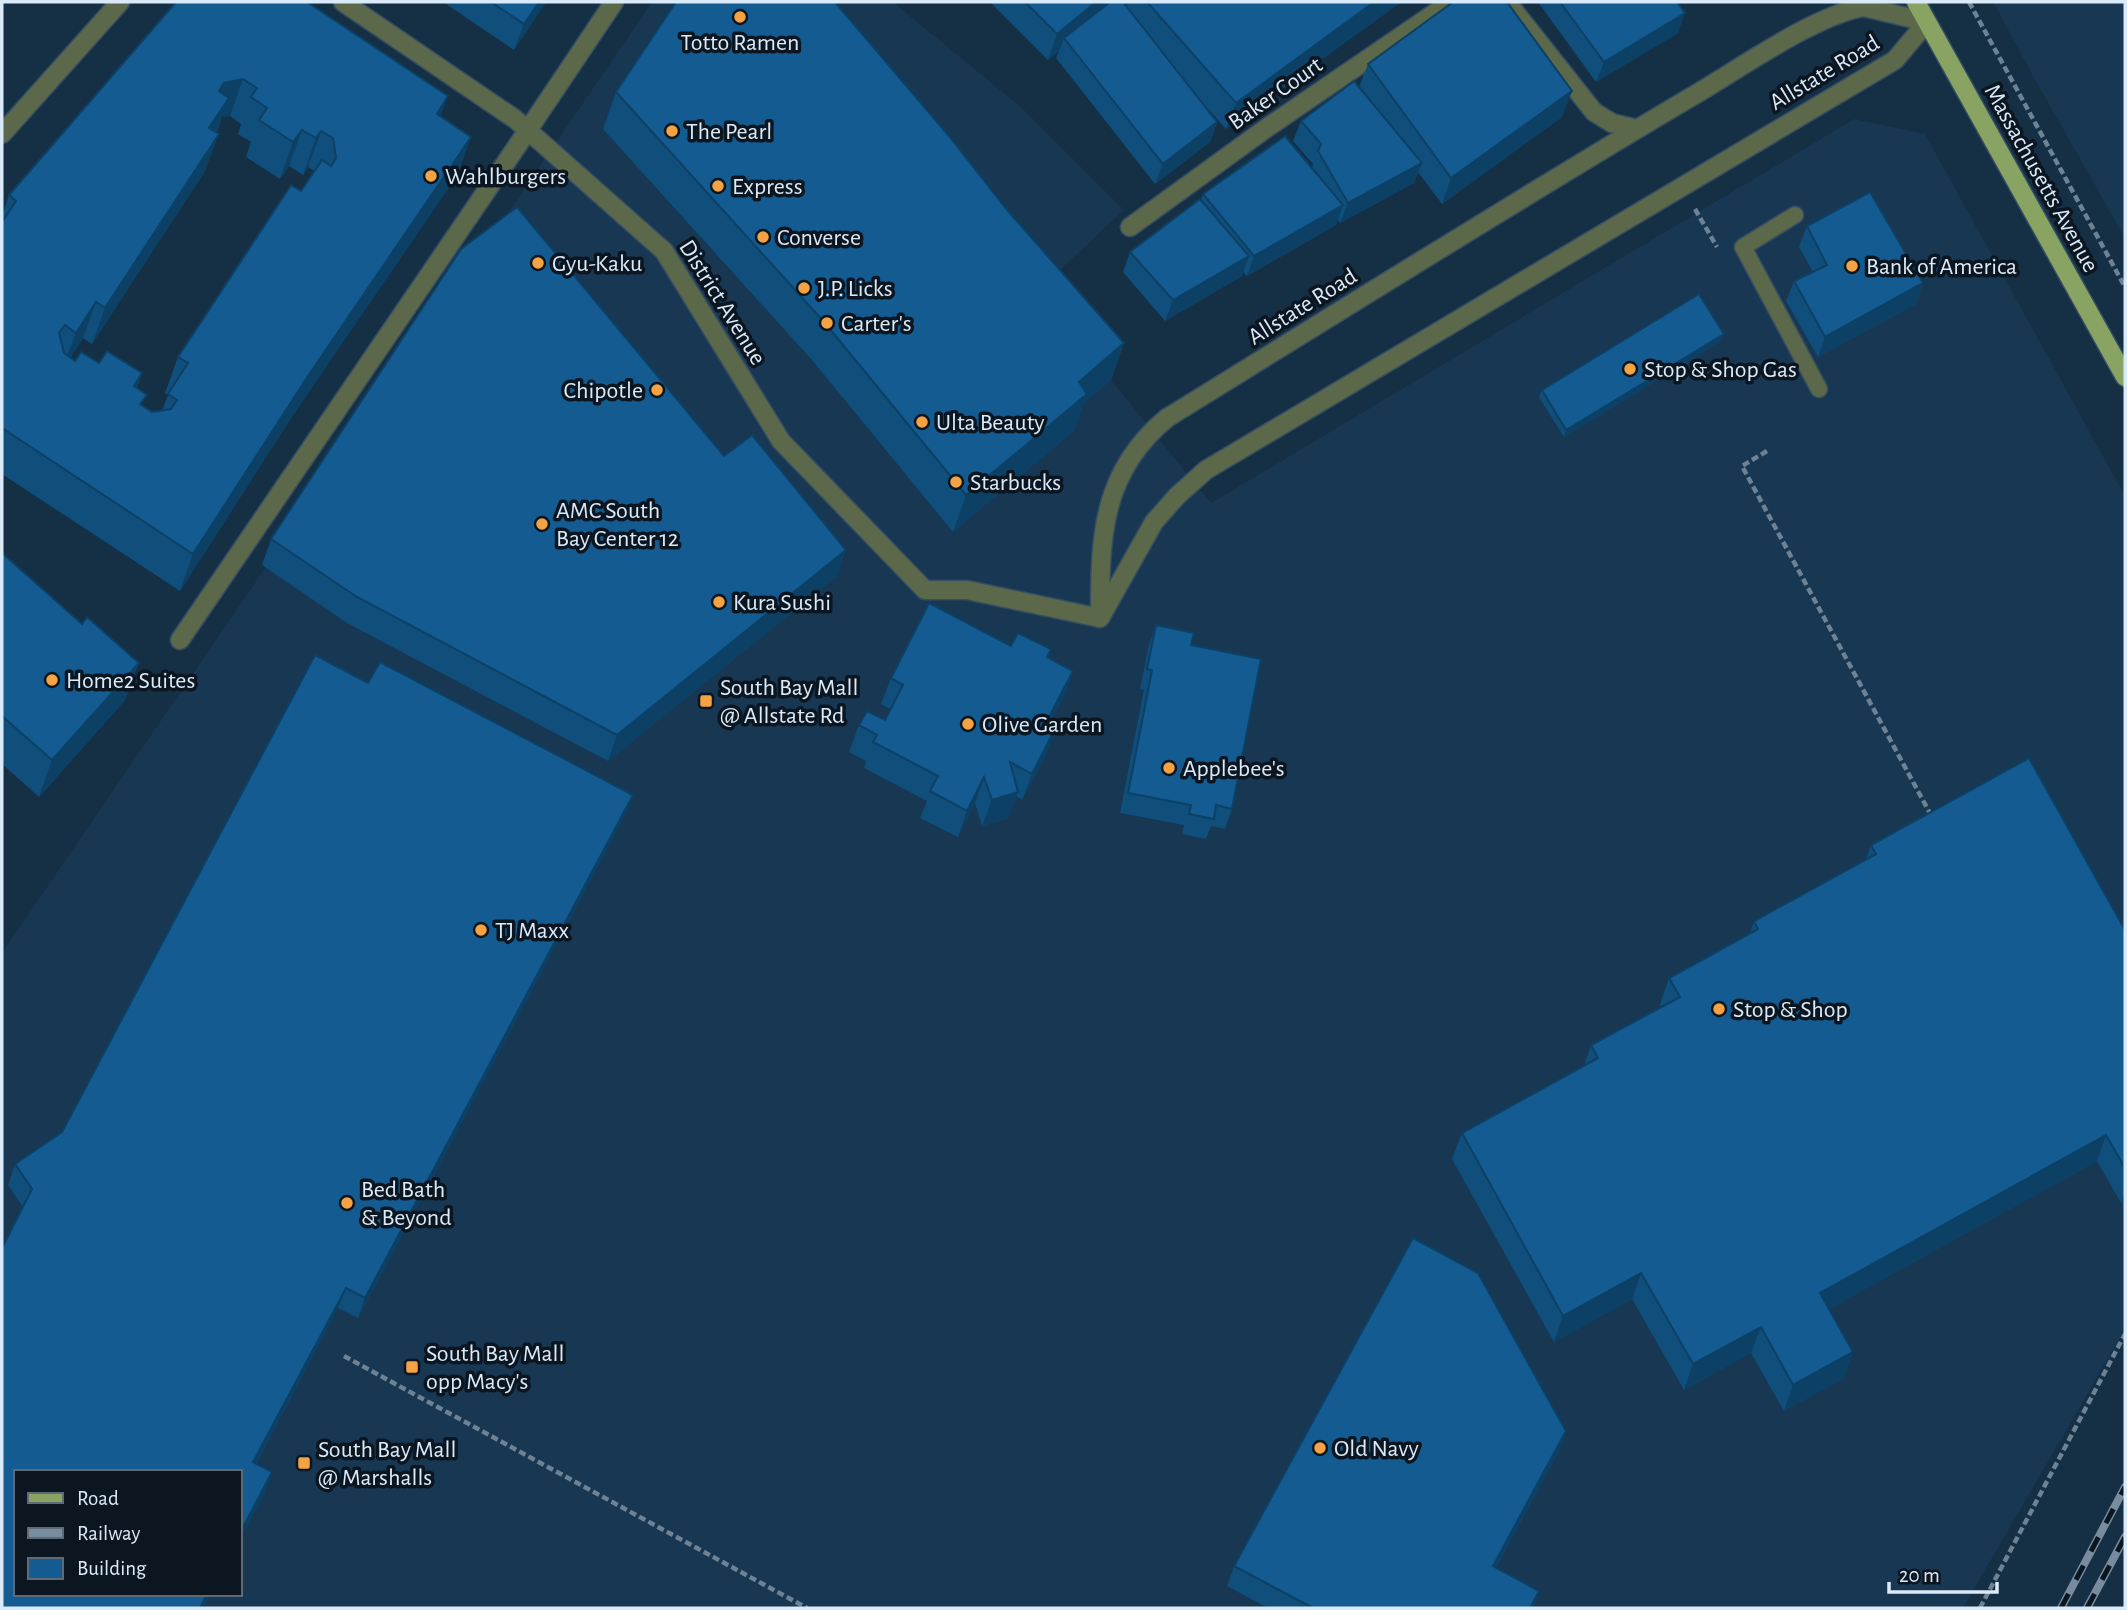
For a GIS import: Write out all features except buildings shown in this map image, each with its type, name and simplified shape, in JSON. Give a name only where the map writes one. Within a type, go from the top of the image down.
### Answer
[{"type":"main road","name":"Massachusetts Avenue","points":[[1916,2],[2125,377]]},
{"type":"street","points":[[2,134],[120,2]]},
{"type":"street","name":"District Avenue","points":[[343,2],[528,130],[671,258],[781,441],[925,590],[967,590],[1100,618]]},
{"type":"street","points":[[180,639],[614,2]]},
{"type":"street","name":"Baker Court","points":[[1130,227],[1269,127],[1451,2]]},
{"type":"street","points":[[1507,2],[1594,112],[1612,123],[1637,129]]},
{"type":"street","name":"Allstate Road","points":[[1864,7],[1927,22],[1895,60],[1206,470],[1177,496],[1154,522],[1100,618],[1102,531],[1124,466],[1145,436],[1167,418],[1637,129],[1846,10],[1864,7]]},
{"type":"lane","points":[[1795,215],[1744,247],[1819,389]]},
{"type":"path","name":"Massachusetts Avenue","points":[[1969,2],[2125,287]]},
{"type":"path","points":[[1767,451],[1742,467],[1936,824]]},
{"type":"path","points":[[1980,1608],[2125,1334]]},
{"type":"path","points":[[344,1356],[807,1608]]},
{"type":"shaded area","points":[[652,2],[893,2],[1022,108],[1124,210],[1043,286],[1111,380],[1211,503],[1854,119],[1925,134],[2125,496],[2125,1329],[1963,1608],[2,1608],[2,953]]},
{"type":"shaded area","points":[[1993,2],[2125,2],[2125,238],[2033,76]]},
{"type":"railway","points":[[2061,1608],[2125,1487]]},
{"type":"railway","points":[[2087,1608],[2125,1537]]},
{"type":"place","name":"Totto Ramen","points":[[740,17]]},
{"type":"place","name":"The Pearl","points":[[672,131]]},
{"type":"place","name":"Wahlburgers","points":[[431,176]]},
{"type":"place","name":"Express","points":[[718,186]]},
{"type":"place","name":"Converse","points":[[763,237]]},
{"type":"place","name":"Gyu-Kaku","points":[[538,263]]},
{"type":"place","name":"Bank of America","points":[[1852,266]]},
{"type":"place","name":"J.P. Licks","points":[[804,288]]},
{"type":"place","name":"Carter's","points":[[827,323]]},
{"type":"place","name":"Stop & Shop Gas","points":[[1630,369]]},
{"type":"place","name":"Chipotle","points":[[657,390]]},
{"type":"place","name":"Ulta Beauty","points":[[922,422]]},
{"type":"place","name":"Starbucks","points":[[956,482]]},
{"type":"place","name":"AMC South Bay Center 12","points":[[542,524]]},
{"type":"place","name":"Kura Sushi","points":[[719,602]]},
{"type":"place","name":"Home2 Suites","points":[[52,680]]},
{"type":"place","name":"South Bay Mall @ Allstate Rd","points":[[706,701]]},
{"type":"place","name":"Olive Garden","points":[[968,724]]},
{"type":"place","name":"Applebee's","points":[[1169,768]]},
{"type":"place","name":"TJ Maxx","points":[[481,930]]},
{"type":"place","name":"Stop & Shop","points":[[1719,1009]]},
{"type":"place","name":"Bed Bath & Beyond","points":[[347,1203]]},
{"type":"place","name":"South Bay Mall opp Macy's","points":[[412,1367]]},
{"type":"place","name":"Old Navy","points":[[1320,1448]]},
{"type":"place","name":"South Bay Mall @ Marshalls","points":[[304,1463]]}]
